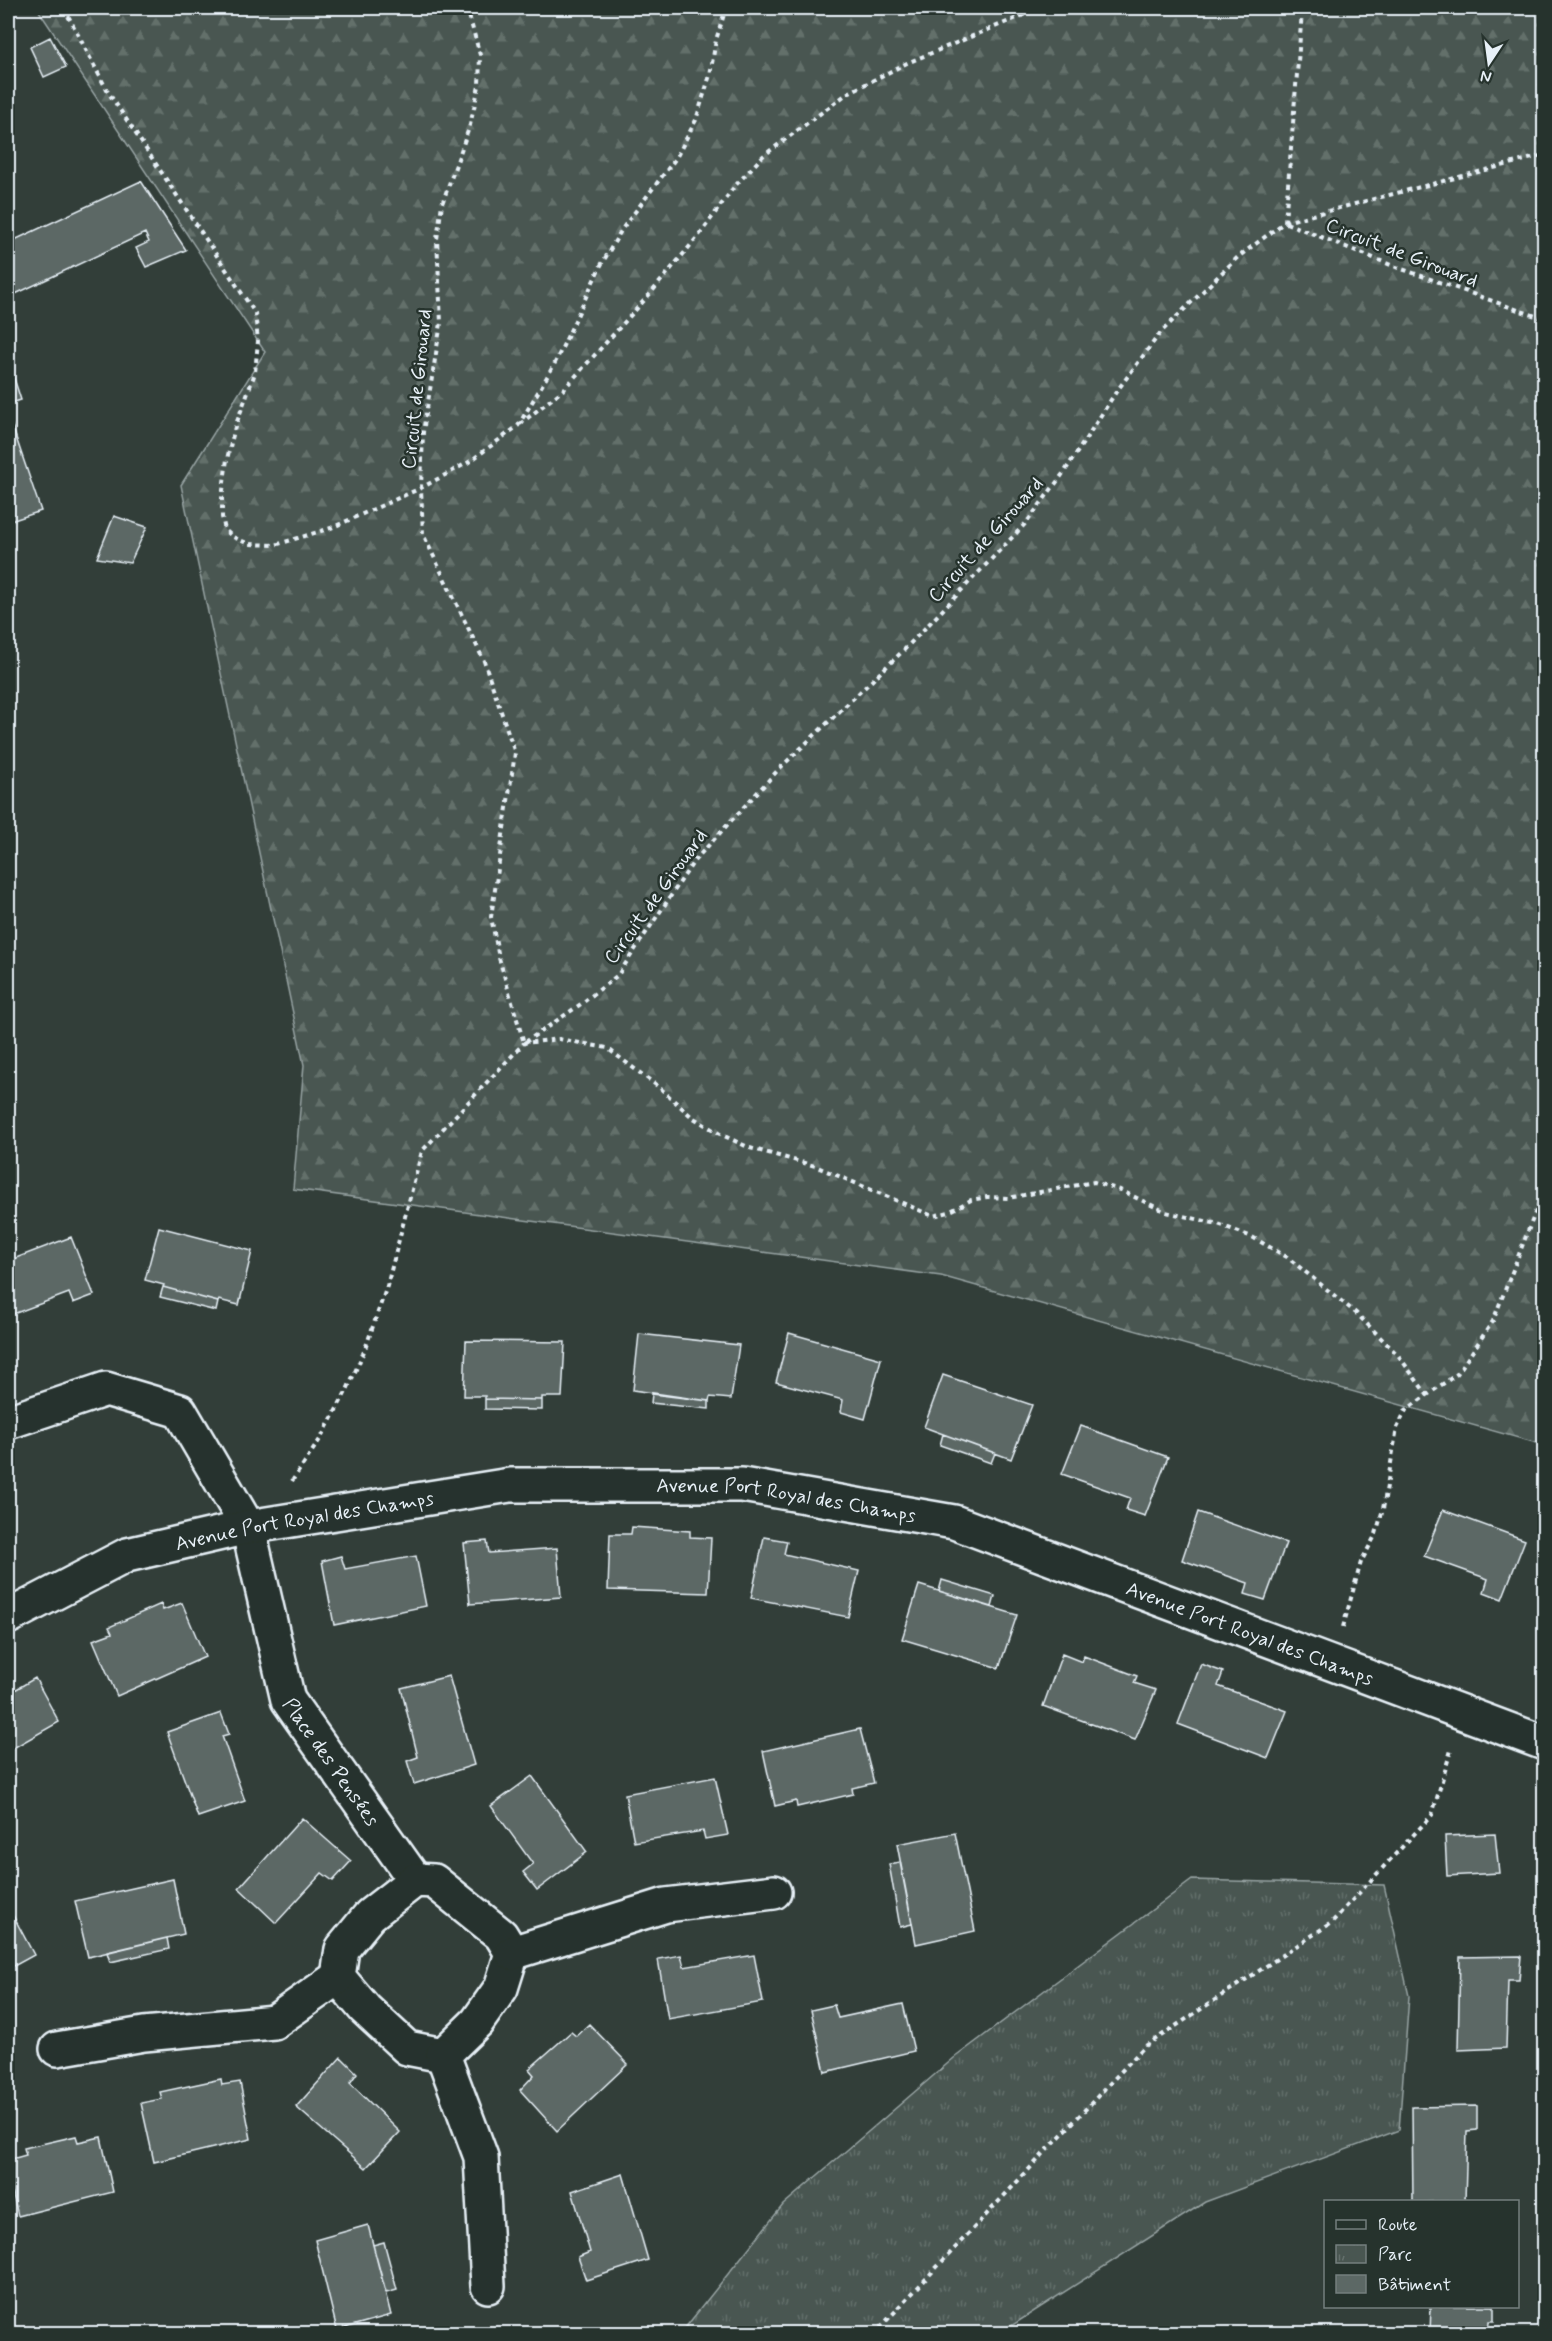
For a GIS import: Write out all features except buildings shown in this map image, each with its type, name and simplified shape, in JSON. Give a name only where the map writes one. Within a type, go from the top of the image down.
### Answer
[{"type":"street","name":"Place des Pensées","points":[[8,1422],[106,1389],[180,1411],[248,1527],[288,1700],[415,1880]]},
{"type":"street","name":"Avenue Port Royal des Champs","points":[[8,1617],[127,1555],[248,1527],[510,1485],[742,1485],[954,1522],[1545,1743]]},
{"type":"street","points":[[57,2049],[144,2034],[274,2022],[338,1977],[342,1949],[370,1915],[415,1880],[434,1881],[501,1935],[512,1953],[501,1988],[477,2022],[443,2055]]},
{"type":"street","points":[[512,1953],[666,1905],[774,1892]]},
{"type":"street","points":[[338,1977],[365,2009],[406,2048],[443,2055]]},
{"type":"street","points":[[443,2055],[481,2157],[488,2286]]},
{"type":"path","points":[[64,8],[108,92],[255,313],[258,340],[255,373],[235,428],[227,459],[222,517],[225,530],[233,537],[249,544],[275,545],[331,528],[421,488],[469,462],[518,426],[571,381],[650,294],[700,234],[734,187],[764,156],[848,93],[907,63],[1041,8]]},
{"type":"path","name":"Circuit de Girouard","points":[[466,8],[480,55],[479,86],[470,125],[442,204],[437,239],[441,323],[423,432],[421,488],[423,534],[484,661],[515,753],[491,917],[499,958],[524,1043],[581,1004],[618,975],[694,861],[736,813],[904,650],[1027,522],[1065,471],[1116,392],[1161,332],[1238,257],[1285,222],[1408,272],[1545,319]]},
{"type":"path","points":[[518,426],[554,364],[600,267],[622,229],[676,158],[696,120],[710,75],[716,40],[726,8]]},
{"type":"path","points":[[1304,8],[1285,222],[1545,155]]},
{"type":"path","points":[[289,1484],[321,1438],[347,1390],[365,1349],[387,1286],[422,1151],[524,1043],[559,1039],[608,1048],[692,1117],[720,1134],[750,1148],[815,1166],[933,1216],[949,1212],[971,1200],[987,1197],[1008,1198],[1094,1182],[1120,1190],[1166,1212],[1218,1224],[1252,1237],[1287,1257],[1356,1313],[1398,1355],[1428,1396]]},
{"type":"path","points":[[1333,1663],[1361,1562],[1376,1534],[1383,1509],[1397,1428],[1406,1410],[1457,1374],[1493,1321],[1545,1190]]},
{"type":"path","points":[[874,2334],[1144,2047],[1331,1923],[1432,1815],[1462,1712]]},
{"type":"green space","points":[[37,8],[1544,8],[1544,1445],[941,1276],[293,1189],[304,1065],[181,485],[265,352]]},
{"type":"green space","points":[[1192,1880],[1384,1885],[1409,1996],[1399,2130],[1205,2202],[1000,2333],[681,2333],[783,2205],[954,2058]]}]
